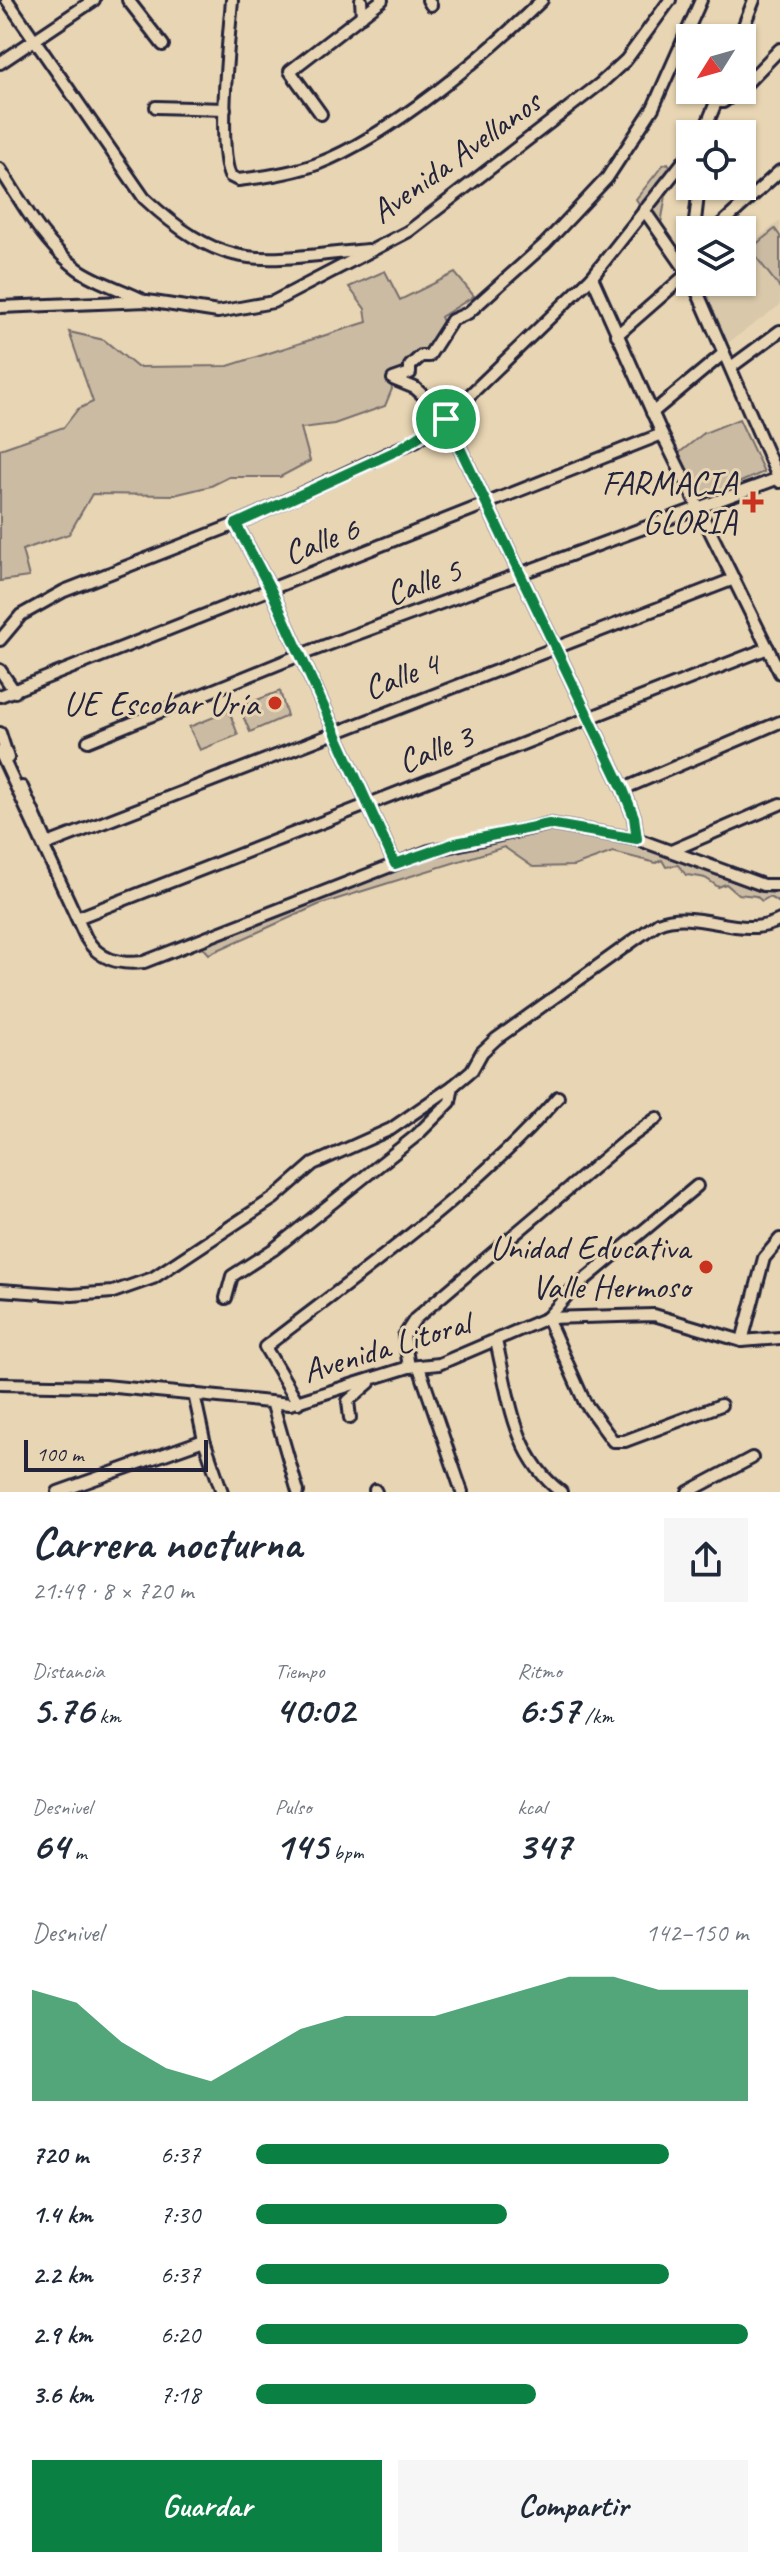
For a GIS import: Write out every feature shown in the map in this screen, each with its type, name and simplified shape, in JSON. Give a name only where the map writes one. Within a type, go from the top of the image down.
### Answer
[{"type":"street","points":[[7,0],[144,198],[173,225],[199,242],[245,259],[374,250]]},
{"type":"street","points":[[0,63],[94,0]]},
{"type":"street","points":[[128,0],[163,45]]},
{"type":"street","points":[[232,0],[225,109],[228,170],[238,180],[293,172],[346,150],[447,83],[542,0]]},
{"type":"street","points":[[361,0],[362,16]]},
{"type":"street","points":[[321,114],[290,71],[382,0]]},
{"type":"street","name":"Avenida Avellanos","points":[[0,307],[147,301],[218,312],[273,302],[409,231],[601,83],[626,60],[670,0]]},
{"type":"street","points":[[637,839],[634,817],[623,789],[518,576],[446,418],[415,388],[393,379],[410,373],[410,366],[421,356],[429,356],[452,320],[468,313],[545,244],[607,178],[653,108],[701,0]]},
{"type":"street","points":[[745,24],[754,0]]},
{"type":"street","points":[[756,72],[780,49]]},
{"type":"street","points":[[156,107],[225,109]]},
{"type":"street","points":[[0,169],[44,237],[61,255],[80,271],[147,301]]},
{"type":"street","points":[[0,640],[21,615],[64,591],[236,524],[396,451],[446,418],[592,277],[676,170]]},
{"type":"street","points":[[730,216],[780,171]]},
{"type":"street","points":[[644,210],[676,247]]},
{"type":"street","points":[[592,277],[652,413],[701,507],[780,673]]},
{"type":"street","points":[[617,335],[676,288]]},
{"type":"street","points":[[698,296],[779,480]]},
{"type":"street","points":[[731,367],[779,334]]},
{"type":"street","points":[[652,413],[724,353]]},
{"type":"street","name":"Calle 6","points":[[0,696],[662,434]]},
{"type":"street","name":"Calle 5","points":[[88,741],[300,655],[779,480]]},
{"type":"street","points":[[236,524],[271,590],[395,864]]},
{"type":"street","name":"Calle 4","points":[[45,844],[734,579]]},
{"type":"street","name":"Calle 3","points":[[77,918],[768,648]]},
{"type":"street","points":[[0,670],[15,692]]},
{"type":"street","points":[[623,789],[780,722]]},
{"type":"street","points":[[0,733],[92,949],[115,962],[144,962],[456,843],[549,824],[637,839],[763,885],[780,885]]},
{"type":"street","points":[[0,752],[31,824],[45,844]]},
{"type":"street","points":[[671,851],[780,804]]},
{"type":"street","points":[[0,1290],[72,1295],[113,1292],[153,1278],[274,1198],[313,1164],[391,1129],[453,1086],[472,1070],[482,1052],[496,1039],[658,923],[682,917],[761,928],[780,920]]},
{"type":"street","points":[[226,1298],[232,1276],[274,1249],[417,1135],[450,1102],[453,1086]]},
{"type":"street","points":[[298,1403],[265,1347],[460,1192],[520,1140],[558,1097]]},
{"type":"street","points":[[462,1492],[404,1336],[415,1319],[609,1154],[657,1118]]},
{"type":"street","points":[[697,1186],[571,1291],[547,1318],[585,1403],[613,1441],[625,1441],[721,1405]]},
{"type":"street","points":[[742,1341],[764,1258],[780,1239]]},
{"type":"street","name":"Avenida Litoral","points":[[0,1384],[105,1386],[273,1405],[298,1403],[369,1379],[439,1364],[547,1318],[654,1315],[742,1341],[780,1338]]},
{"type":"street","points":[[496,1341],[523,1447],[534,1467],[561,1492]]},
{"type":"street","points":[[350,1418],[348,1401],[369,1379]]},
{"type":"street","points":[[194,1394],[204,1440],[222,1492]]},
{"type":"street","points":[[273,1405],[298,1492]]},
{"type":"street","points":[[58,1492],[204,1440]]},
{"type":"street","points":[[688,1492],[752,1458]]},
{"type":"shaded area","points":[[668,163],[671,168],[660,229],[655,228],[636,199],[663,165]]},
{"type":"shaded area","points":[[780,221],[780,305],[725,345],[697,296],[756,296],[756,239]]},
{"type":"shaded area","points":[[775,229],[780,236],[780,288],[756,257],[756,244]]},
{"type":"shaded area","points":[[385,271],[400,300],[455,273],[474,296],[441,317],[444,324],[429,346],[390,380],[392,389],[385,406],[334,424],[301,428],[310,461],[280,477],[229,477],[211,486],[174,495],[92,494],[69,534],[22,550],[29,577],[0,581],[0,449],[64,427],[78,409],[93,402],[69,332],[104,340],[137,367],[228,366],[367,322],[365,309],[349,287]]},
{"type":"shaded area","points":[[739,419],[764,472],[708,496],[700,496],[679,453],[704,433]]},
{"type":"shaded area","points":[[280,691],[287,716],[250,732],[239,707]]},
{"type":"shaded area","points":[[229,711],[238,735],[200,750],[189,727]]},
{"type":"shaded area","points":[[551,829],[642,847],[761,892],[780,893],[780,903],[769,897],[762,901],[756,896],[738,894],[726,884],[718,887],[704,878],[686,875],[678,865],[666,867],[662,860],[656,863],[613,852],[574,866],[533,867],[504,847],[318,905],[209,954],[199,943],[392,867],[450,849]]},
{"type":"waterway","points":[[623,841],[657,852]]},
{"type":"waterway","points":[[691,864],[761,891],[780,892]]},
{"type":"place","name":"FARMACIA GLORIA","points":[[753,502]]},
{"type":"place","name":"UE Escobar Uría","points":[[275,703]]},
{"type":"place","name":"Unidad Educativa Valle Hermoso","points":[[706,1267]]},
{"type":"route","points":[[446,419],[518,576],[623,789],[638,829],[637,839],[549,824],[456,843],[395,864],[271,590],[236,524],[396,451],[446,419]]}]
